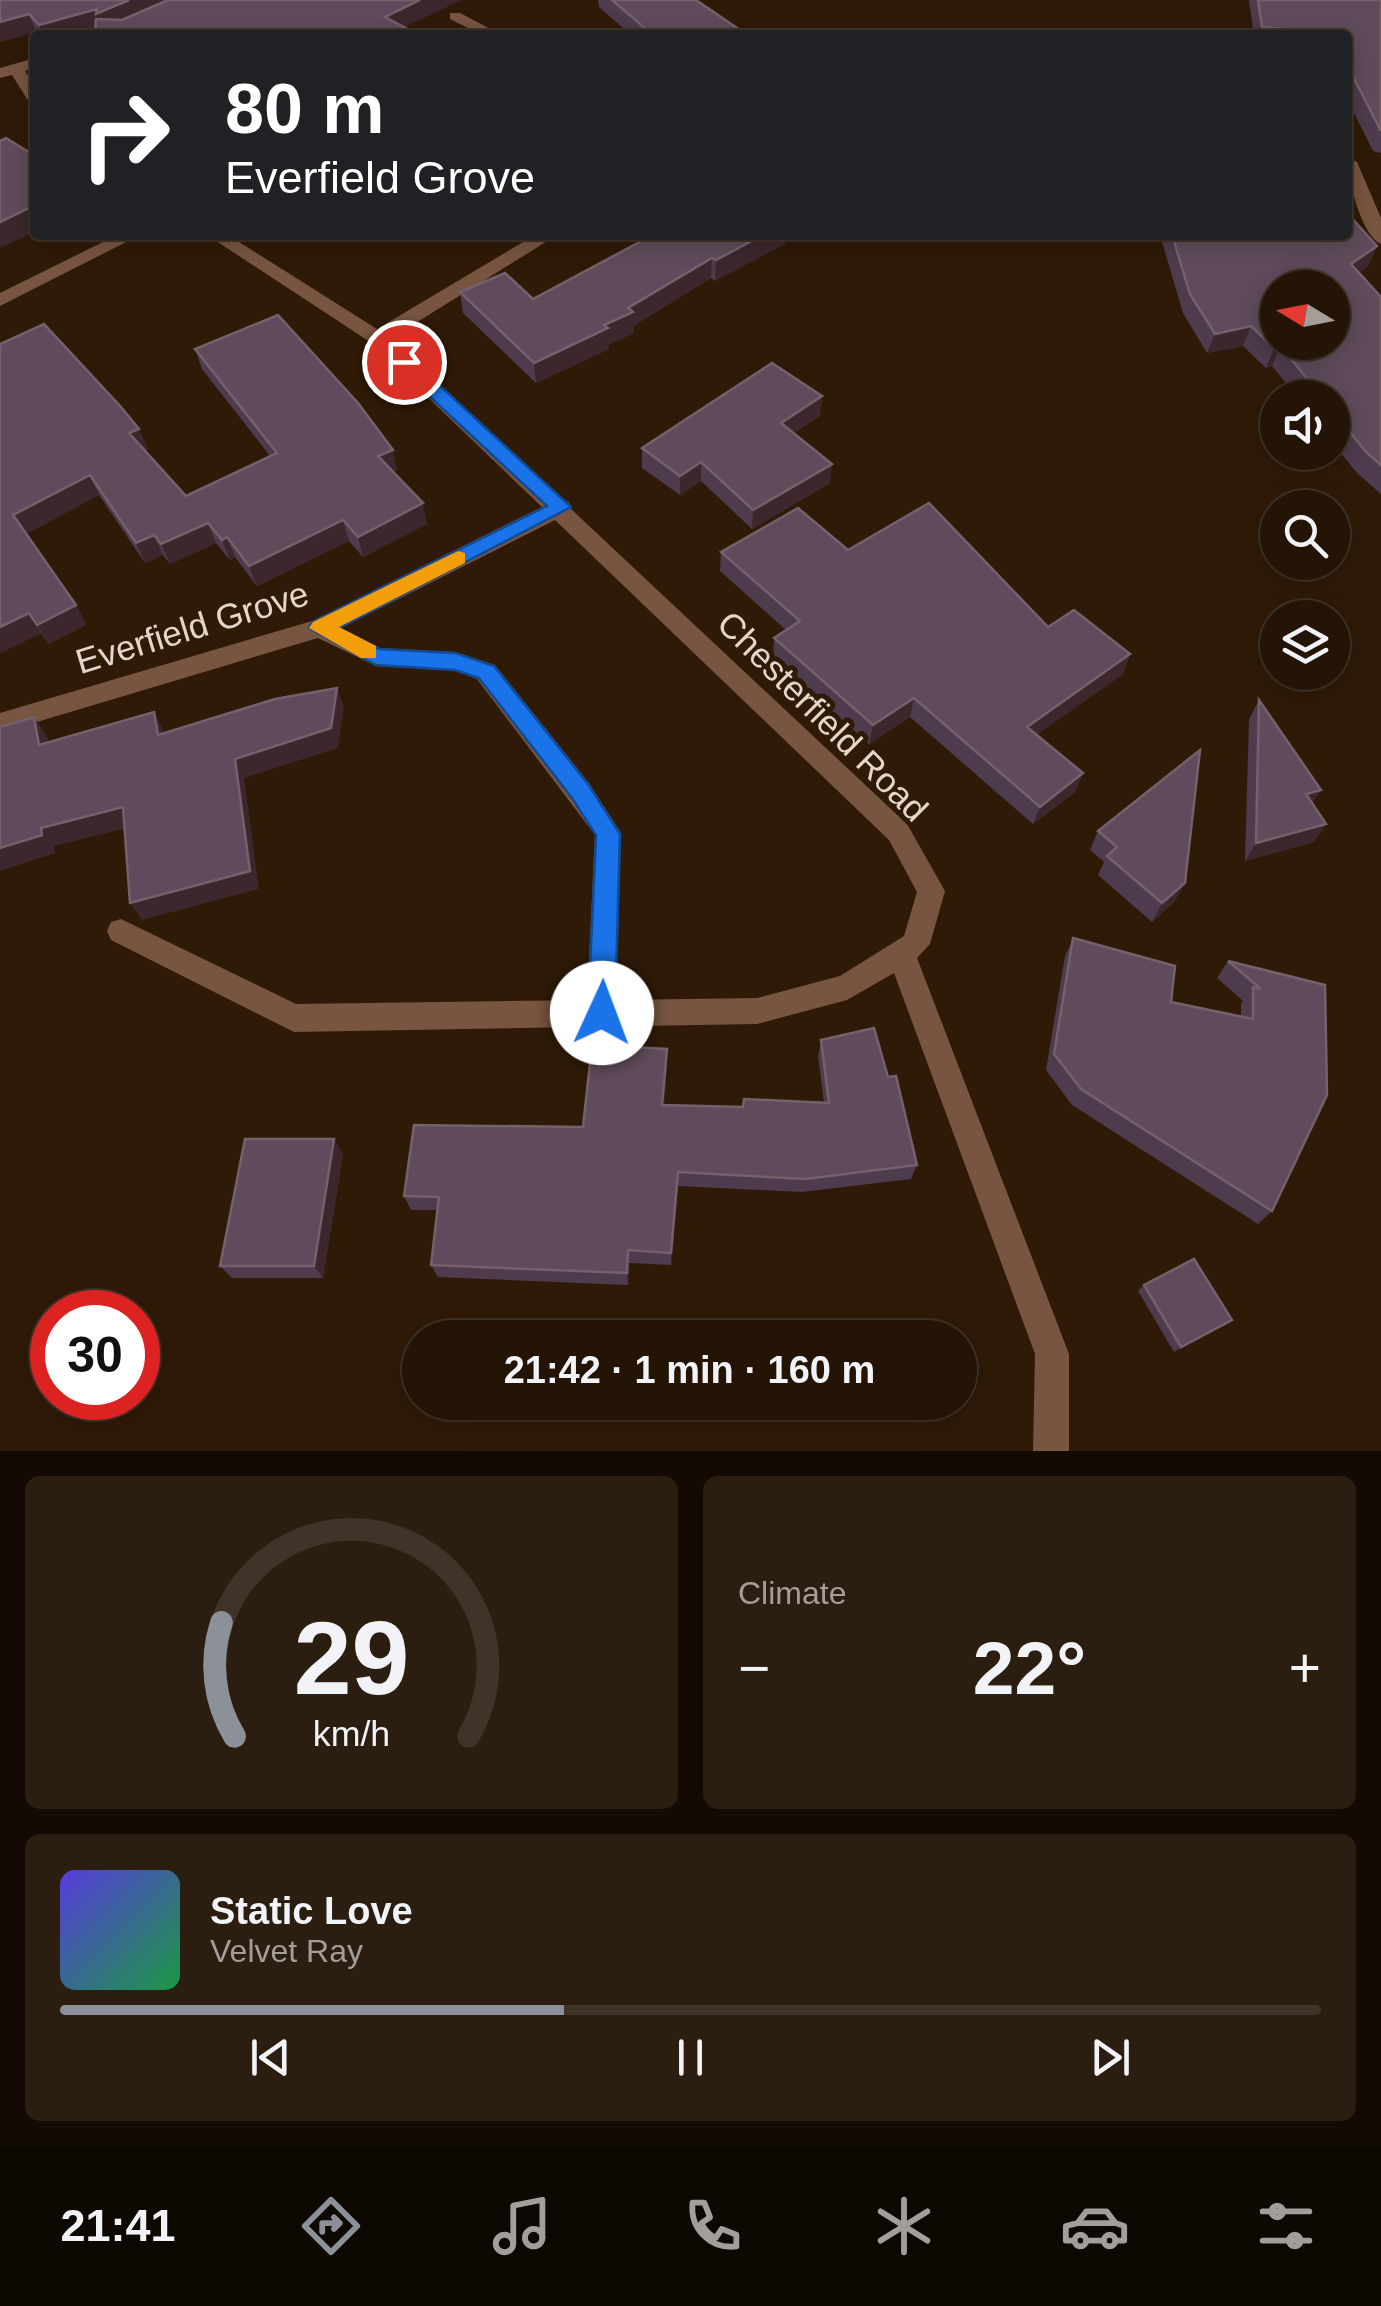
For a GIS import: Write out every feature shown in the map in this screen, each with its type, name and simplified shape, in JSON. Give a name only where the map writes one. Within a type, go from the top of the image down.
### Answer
[{"type":"street","points":[[456,16],[484,30]]},
{"type":"street","points":[[8,72],[30,94]]},
{"type":"street","points":[[1352,171],[1381,239]]},
{"type":"street","points":[[0,300],[122,240]]},
{"type":"street","name":"Chesterfield Road","points":[[121,931],[294,1018],[756,1011],[847,987],[916,944],[931,891],[898,832],[561,507],[377,338],[224,240]]},
{"type":"street","points":[[377,338],[540,240]]},
{"type":"street","name":"Everfield Grove","points":[[0,723],[320,628],[561,507]]},
{"type":"street","points":[[320,628],[376,657],[455,661],[486,672],[580,791],[608,834],[602,1013]]},
{"type":"street","points":[[900,953],[1052,1354],[1051,1451]]},
{"type":"building","points":[[0,0],[129,0],[96,14],[97,9],[39,25],[29,14],[0,22]]},
{"type":"building","points":[[168,0],[420,0],[385,17],[410,30],[95,30],[96,19],[122,20]]},
{"type":"building","points":[[612,0],[696,0],[740,30],[647,30]]},
{"type":"building","points":[[1258,0],[1381,0],[1381,131],[1352,75],[1352,30],[1262,27]]},
{"type":"building","points":[[6,138],[30,153],[30,207],[0,222],[0,141]]},
{"type":"building","points":[[1352,218],[1377,246],[1351,264],[1381,297],[1381,465],[1350,432],[1350,380],[1308,380],[1292,360],[1350,360],[1350,270],[1260,270],[1260,335],[1251,326],[1215,334],[1190,294],[1174,240],[1352,240]]},
{"type":"building","points":[[643,240],[754,240],[716,260],[712,258],[628,308],[633,312],[604,325],[608,328],[534,363],[460,292],[505,273],[533,299]]},
{"type":"building","points":[[278,315],[358,403],[393,450],[378,456],[423,503],[358,537],[343,520],[249,566],[227,537],[222,540],[208,523],[161,544],[154,535],[136,543],[90,475],[13,515],[76,605],[37,625],[29,613],[0,627],[0,344],[44,324],[121,407],[139,429],[129,433],[186,496],[277,453],[195,349]]},
{"type":"building","points":[[772,363],[822,396],[781,423],[832,464],[753,510],[701,462],[680,476],[642,448]]},
{"type":"building","points":[[929,503],[1048,627],[1074,610],[1130,654],[1027,727],[1083,773],[1040,807],[914,698],[873,725],[774,638],[800,621],[721,552],[798,508],[848,550]]},
{"type":"building","points":[[337,688],[331,728],[235,759],[250,871],[130,903],[123,807],[41,828],[42,835],[0,848],[0,727],[34,717],[39,745],[154,712],[158,735],[275,699]]},
{"type":"building","points":[[1259,700],[1321,790],[1306,794],[1326,824],[1256,843]]},
{"type":"building","points":[[1200,750],[1185,883],[1162,903],[1107,856],[1117,847],[1098,831]]},
{"type":"building","points":[[1073,938],[1175,966],[1171,1002],[1253,1019],[1253,987],[1261,989],[1228,961],[1325,985],[1327,1095],[1272,1211],[1081,1089],[1054,1054]]},
{"type":"building","points":[[874,1028],[888,1077],[896,1076],[917,1165],[805,1179],[678,1172],[671,1253],[628,1250],[627,1273],[431,1265],[439,1197],[404,1196],[414,1125],[583,1127],[592,1045],[667,1049],[662,1105],[743,1107],[744,1099],[829,1103],[821,1040]]},
{"type":"building","points":[[245,1139],[334,1139],[314,1266],[220,1266]]},
{"type":"building","points":[[1194,1259],[1232,1320],[1181,1347],[1144,1285]]},
{"type":"slow traffic","points":[[368,652],[320,628],[458,558]]},
{"type":"route","points":[[404,362],[561,507],[320,628],[352,641],[376,657],[455,661],[486,672],[580,791],[608,834],[602,1013]]}]
